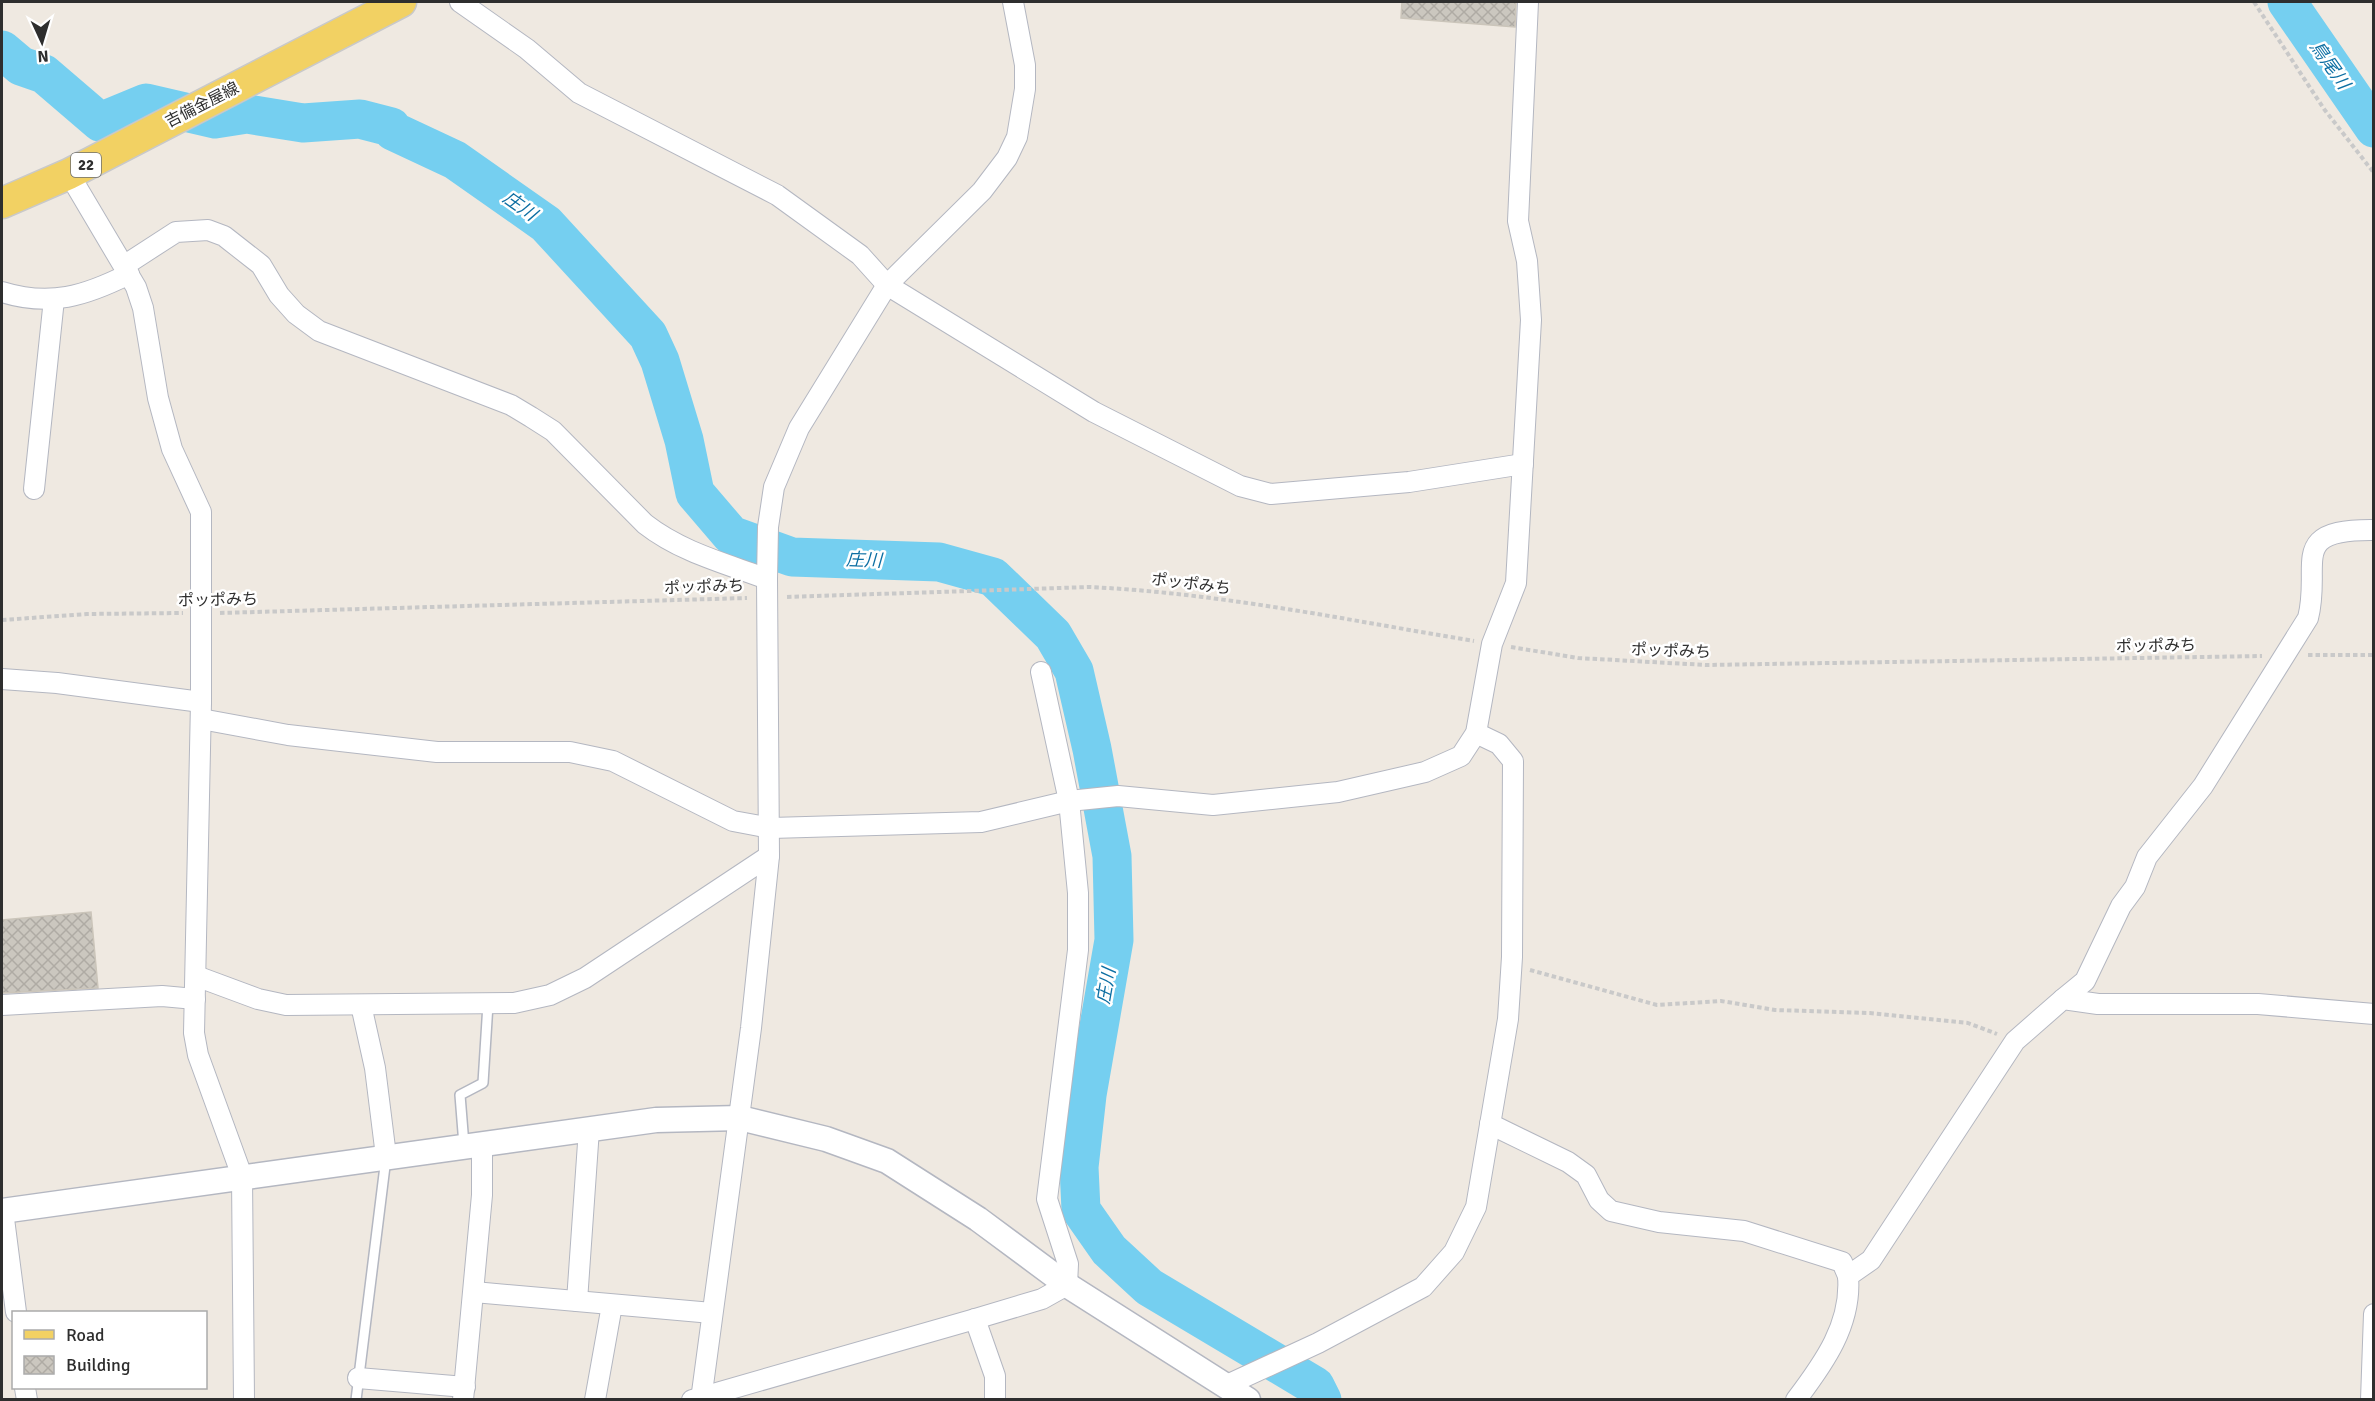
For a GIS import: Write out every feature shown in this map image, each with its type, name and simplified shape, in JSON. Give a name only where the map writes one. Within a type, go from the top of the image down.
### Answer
[{"type":"main road","name":"吉備金屋線","points":[[2,203],[69,174],[401,2]]},
{"type":"street","points":[[460,2],[527,49],[579,93],[777,195],[860,255],[887,285],[1094,412],[1240,486],[1271,494],[1409,482],[1522,464]]},
{"type":"street","points":[[1013,2],[1024,65],[1023,108],[1017,137],[1007,158],[982,191],[887,285],[811,407],[780,467],[770,506],[767,588],[771,828],[769,856],[740,1118],[698,1399],[1042,1299],[1067,1285]]},
{"type":"street","points":[[2,679],[57,683],[201,710],[288,735],[437,752],[570,752],[592,755],[614,761],[733,821],[754,827],[981,822],[1069,801],[1118,796],[1213,805],[1338,792],[1425,772],[1461,756],[1476,732],[1492,644],[1516,583],[1531,320],[1527,261],[1518,221],[1528,2]]},
{"type":"street","points":[[69,174],[127,270],[143,308],[158,398],[169,441],[201,512],[201,710],[194,1033],[198,1055],[242,1176],[246,1373],[244,1400]]},
{"type":"street","points":[[2,292],[26,300],[78,295],[127,270],[176,232],[208,230],[224,236],[261,265],[279,295],[296,314],[319,331],[337,340],[511,405],[553,431],[645,524],[661,537],[767,588]]},
{"type":"street","points":[[34,489],[54,299]]},
{"type":"street","points":[[1848,1276],[1871,1260],[2015,1041],[2085,981],[2121,906],[2135,887],[2147,857],[2204,786],[2308,618],[2311,606],[2310,566],[2318,543],[2327,536],[2341,532],[2373,530]]},
{"type":"street","points":[[1041,672],[1069,801],[1078,893],[1078,950],[1047,1199],[1068,1264],[1067,1285]]},
{"type":"street","points":[[1227,1385],[1318,1343],[1423,1287],[1454,1252],[1476,1207],[1508,1019],[1511,965],[1513,761],[1499,744],[1476,732]]},
{"type":"street","points":[[196,976],[273,1003],[301,1005],[488,1004],[534,1000],[565,989],[769,856]]},
{"type":"street","points":[[2,1005],[162,996],[195,999]]},
{"type":"street","points":[[2064,999],[2098,1004],[2258,1004],[2373,1014]]},
{"type":"street","points":[[362,1005],[375,1068],[386,1156]]},
{"type":"street","points":[[16,1311],[2,1211],[656,1120],[740,1118],[826,1139],[887,1161],[978,1219],[1067,1285],[1248,1400]]},
{"type":"street","points":[[1490,1124],[1568,1162],[1586,1175],[1599,1200],[1611,1211],[1659,1222],[1744,1231],[1842,1262],[1848,1276],[1846,1316],[1820,1369],[1796,1400]]},
{"type":"street","points":[[577,1301],[589,1129]]},
{"type":"street","points":[[358,1378],[464,1393],[482,1195],[473,1144]]},
{"type":"street","points":[[474,1292],[712,1313]]},
{"type":"street","points":[[595,1400],[612,1305]]},
{"type":"street","points":[[2371,1400],[2373,1314]]},
{"type":"street","points":[[975,1319],[994,1376],[996,1400]]},
{"type":"lane","points":[[473,1144],[460,1095],[483,1083],[488,1004]]},
{"type":"lane","points":[[356,1400],[386,1156]]},
{"type":"path","points":[[2254,2],[2324,109],[2373,173]]},
{"type":"path","name":"ポッポみち","points":[[2,620],[87,614],[202,613],[767,588],[960,591],[1089,587],[1172,593],[1578,658],[1694,664],[2373,655]]},
{"type":"path","points":[[1511,965],[1657,1005],[1721,1001],[1775,1010],[1870,1013],[1968,1023],[2015,1041]]},
{"type":"building","points":[[1402,2],[1516,2],[1515,27],[1401,18]]},
{"type":"building","points":[[91,912],[98,988],[2,993],[2,920]]},
{"type":"waterway","name":"鳥尾川","points":[[2287,2],[2374,128]]},
{"type":"waterway","name":"庄川","points":[[2,50],[21,66],[44,74],[100,122],[146,103],[215,119],[247,114],[303,123],[360,119],[391,127],[393,131],[455,160],[546,224],[648,335],[660,361],[684,440],[695,493],[731,535],[792,557],[939,562],[993,577],[1053,635],[1074,671],[1092,749],[1112,856],[1114,940],[1087,1095],[1079,1167],[1081,1210],[1109,1250],[1149,1287],[1315,1386],[1322,1400]]}]
